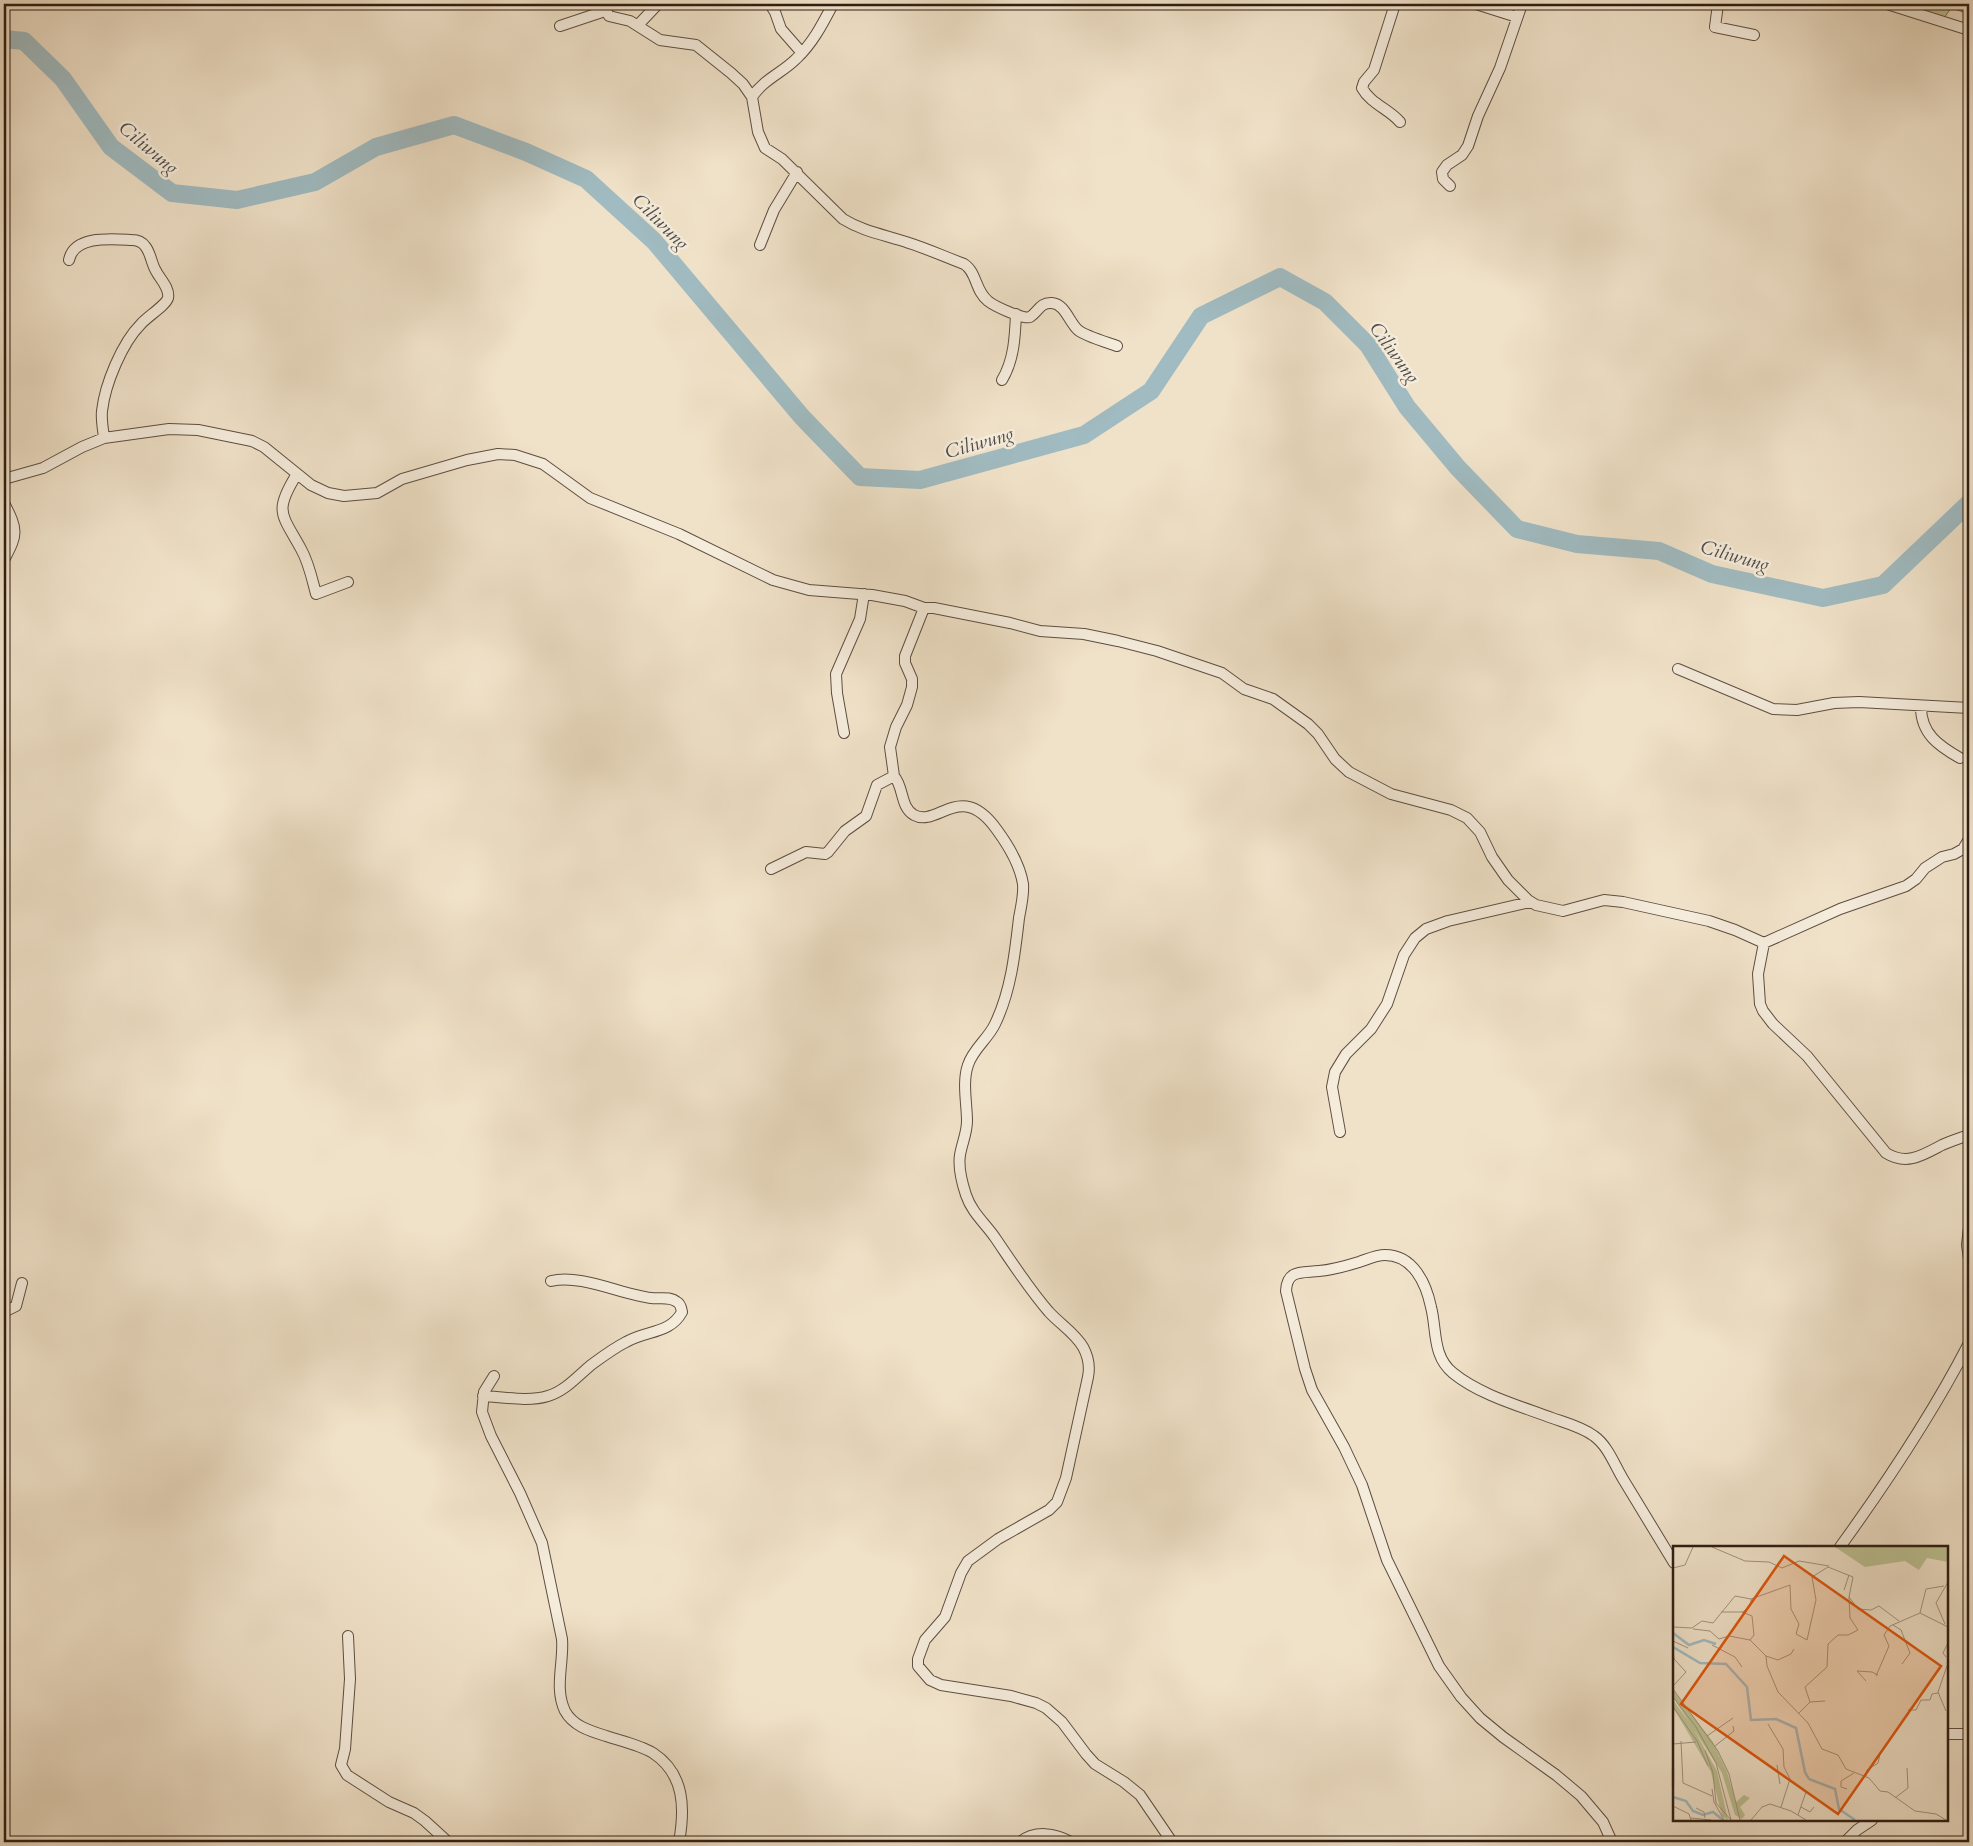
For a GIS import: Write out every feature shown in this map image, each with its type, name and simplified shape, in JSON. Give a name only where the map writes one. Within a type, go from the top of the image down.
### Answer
[{"type":"street","points":[[638,25],[658,4]]},
{"type":"street","points":[[770,4],[775,12],[780,29],[802,53]]},
{"type":"street","points":[[752,97],[764,82],[802,53],[816,36],[833,4]]},
{"type":"street","points":[[1395,4],[1374,70],[1364,82],[1362,88],[1380,108],[1400,122]]},
{"type":"street","points":[[1476,4],[1517,17]]},
{"type":"street","points":[[1450,186],[1443,179],[1442,172],[1447,165],[1462,155],[1468,146],[1478,116],[1500,68],[1522,4]]},
{"type":"street","points":[[1718,4],[1715,27],[1754,35]]},
{"type":"street","points":[[1887,4],[1969,30]]},
{"type":"street","points":[[560,26],[604,7],[609,16],[624,19],[638,25],[660,40],[692,43],[700,47],[743,84],[752,97],[758,132],[765,148],[782,159],[833,210],[855,226],[917,245],[967,266],[973,273],[979,291],[999,307],[1025,318],[1029,317],[1042,305],[1054,303],[1060,306],[1077,329],[1116,346]]},
{"type":"street","points":[[760,245],[774,210],[797,172]]},
{"type":"street","points":[[69,260],[70,254],[83,243],[137,240],[144,244],[155,269],[167,288],[169,296],[166,302],[136,328],[117,362],[102,411],[104,438]]},
{"type":"street","points":[[1002,380],[1007,372],[1013,352],[1016,314]]},
{"type":"street","points":[[4,479],[43,468],[104,438],[169,430],[216,433],[258,443],[311,484],[328,493],[344,496],[372,494],[385,490],[402,479],[461,461],[498,454],[523,456],[547,467],[590,498],[672,531],[773,580],[809,590],[864,594],[905,601],[924,608],[934,608],[1010,623],[1040,631],[1084,634],[1118,641],[1157,651],[1222,673],[1244,689],[1273,699],[1308,724],[1316,731],[1335,760],[1349,772],[1391,794],[1446,809],[1467,818],[1480,832],[1501,871],[1530,902]]},
{"type":"street","points":[[297,474],[284,494],[282,503],[283,513],[286,525],[302,551],[316,594],[348,582]]},
{"type":"street","points":[[4,503],[15,527],[15,534],[4,560]]},
{"type":"street","points":[[844,733],[837,693],[836,674],[860,619],[864,594]]},
{"type":"street","points":[[924,608],[905,656],[905,663],[912,679],[912,687],[907,705],[896,727],[890,747],[894,776],[902,788],[905,806],[918,816],[926,817],[960,806],[978,810],[997,830],[1020,871],[1023,892],[1010,978],[994,1025],[971,1057],[967,1069],[967,1123],[960,1154],[960,1167],[966,1194],[974,1211],[1029,1288],[1080,1343],[1086,1353],[1089,1366],[1069,1464],[1057,1502],[1050,1510],[998,1539],[968,1561],[961,1573],[945,1618],[925,1640],[918,1659],[918,1666],[930,1680],[941,1685],[1011,1696],[1046,1708],[1062,1722],[1096,1764],[1140,1795],[1172,1842]]},
{"type":"street","points":[[1678,669],[1772,709],[1797,710],[1859,702],[1922,711],[1969,708]]},
{"type":"street","points":[[1922,711],[1932,740],[1941,748],[1960,758]]},
{"type":"street","points":[[771,869],[806,852],[825,854],[828,852],[845,831],[866,816],[877,785],[894,776]]},
{"type":"street","points":[[1340,1132],[1332,1087],[1335,1072],[1346,1054],[1371,1029],[1388,1004],[1404,955],[1415,938],[1426,929],[1440,923],[1530,902],[1563,911],[1604,900],[1623,902],[1709,921],[1764,943],[1840,909],[1906,886],[1916,879],[1925,868],[1942,857],[1963,849],[1969,839]]},
{"type":"street","points":[[1764,943],[1758,974],[1762,1011],[1807,1056],[1886,1153],[1894,1158],[1908,1160],[1950,1141],[1969,1135]]},
{"type":"street","points":[[1969,1226],[1966,1244],[1969,1259]]},
{"type":"street","points":[[1612,1842],[1603,1822],[1581,1796],[1480,1718],[1456,1691],[1439,1666],[1387,1560],[1362,1485],[1310,1385],[1286,1291],[1286,1284],[1289,1278],[1297,1273],[1335,1269],[1379,1256],[1394,1256],[1410,1264],[1418,1273],[1425,1287],[1432,1308],[1434,1336],[1443,1363],[1452,1373],[1470,1384],[1581,1428],[1602,1443],[1673,1561]]},
{"type":"street","points":[[483,1396],[528,1398],[552,1395],[559,1392],[593,1364],[627,1341],[644,1333],[672,1325],[682,1312],[680,1305],[676,1301],[667,1298],[651,1298],[576,1281],[559,1279],[551,1281]]},
{"type":"street","points":[[4,1312],[16,1306],[22,1283]]},
{"type":"street","points":[[1841,1546],[1875,1498],[1920,1428],[1969,1343]]},
{"type":"street","points":[[494,1376],[483,1396],[482,1408],[485,1423],[542,1543],[562,1639],[560,1685],[562,1704],[574,1723],[594,1733],[652,1752],[671,1770],[680,1791],[683,1805],[679,1842]]},
{"type":"street","points":[[348,1636],[350,1679],[342,1769],[347,1775],[389,1802],[414,1813],[448,1842]]},
{"type":"street","points":[[1948,1734],[1969,1734]]},
{"type":"street","points":[[1845,1842],[1857,1830],[1870,1821]]},
{"type":"street","points":[[1020,1842],[1027,1836],[1039,1834],[1059,1837],[1071,1842]]},
{"type":"green space","points":[[1887,4],[1969,4],[1969,14],[1951,8],[1942,21]]},
{"type":"waterway","name":"Ciliwung","points":[[4,39],[24,41],[63,79],[111,147],[172,193],[237,200],[315,182],[376,147],[454,125],[526,152],[586,179],[654,241],[802,417],[860,477],[920,480],[1084,435],[1151,391],[1201,316],[1280,277],[1325,302],[1368,345],[1407,407],[1458,468],[1517,529],[1577,544],[1659,551],[1712,574],[1823,598],[1883,585],[1969,503]]}]
